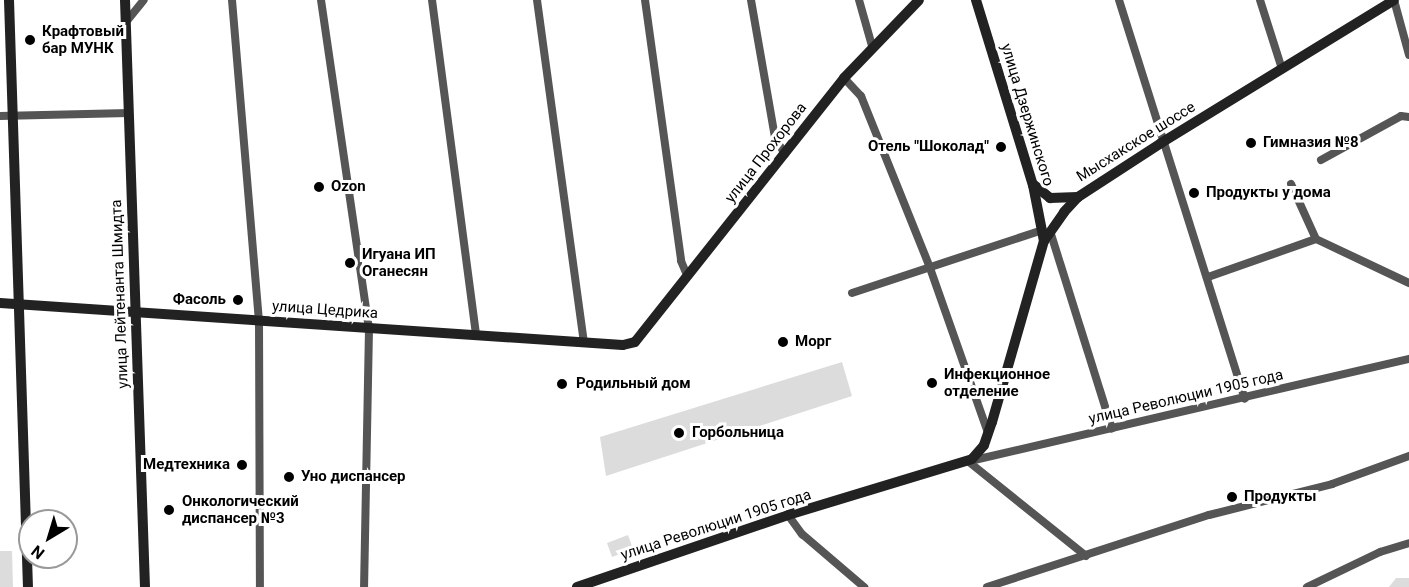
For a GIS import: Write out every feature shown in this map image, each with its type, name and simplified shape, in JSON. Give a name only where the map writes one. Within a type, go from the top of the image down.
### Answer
[{"type":"street","points":[[9,0],[28,587]]},
{"type":"street","name":"улица Лейтенанта Шмидта","points":[[125,0],[145,587]]},
{"type":"street","points":[[126,22],[144,0]]},
{"type":"street","points":[[232,0],[259,321],[260,587]]},
{"type":"street","points":[[321,0],[369,329],[364,587]]},
{"type":"street","points":[[432,0],[476,335]]},
{"type":"street","points":[[537,0],[584,342]]},
{"type":"street","points":[[645,0],[681,261],[687,275]]},
{"type":"street","points":[[751,0],[775,138],[785,154]]},
{"type":"street","points":[[859,0],[872,46]]},
{"type":"street","name":"улица Прохорова","points":[[644,332],[844,78],[872,46],[919,0]]},
{"type":"street","name":"улица Дзержинского","points":[[976,0],[1033,184],[1045,234],[1112,429]]},
{"type":"street","points":[[1119,0],[1161,143],[1208,277],[1245,399]]},
{"type":"street","points":[[1260,0],[1282,69]]},
{"type":"street","points":[[1394,0],[1409,55]]},
{"type":"street","name":"Мысхакское шоссе","points":[[970,460],[988,433],[1045,234],[1078,197],[1161,143],[1394,0]]},
{"type":"street","points":[[844,78],[861,96],[930,268],[988,433]]},
{"type":"street","points":[[0,116],[129,114]]},
{"type":"street","points":[[1321,160],[1401,117],[1409,117]]},
{"type":"street","points":[[1033,184],[1050,198],[1078,197]]},
{"type":"street","points":[[1291,184],[1316,239],[1409,283]]},
{"type":"street","points":[[852,293],[1045,234]]},
{"type":"street","points":[[1208,277],[1316,239]]},
{"type":"street","name":"улица Цедрика","points":[[0,303],[20,301],[135,313],[623,345],[635,342],[644,332]]},
{"type":"street","name":"улица Революции 1905 года","points":[[577,587],[788,515],[970,460],[1245,399],[1409,358]]},
{"type":"street","points":[[987,475],[984,464],[995,455]]},
{"type":"street","points":[[987,587],[1209,515],[1332,484],[1409,456]]},
{"type":"street","points":[[970,460],[1086,556]]},
{"type":"street","points":[[788,515],[802,534],[864,587]]},
{"type":"street","points":[[1307,587],[1380,552],[1409,543]]},
{"type":"shaded area","points":[[842,362],[852,396],[606,476],[600,437]]},
{"type":"shaded area","points":[[628,535],[633,549],[612,557],[607,543]]},
{"type":"shaded area","points":[[0,551],[12,551],[13,587],[0,587]]},
{"type":"shaded area","points":[[1396,578],[1409,578],[1409,587],[1389,587]]},
{"type":"place","name":"Крафтовый бар МУНК","points":[[30,40]]},
{"type":"place","name":"Гимназия №8","points":[[1251,143]]},
{"type":"place","name":"Отель \"Шоколад\"","points":[[1001,147]]},
{"type":"place","name":"Ozon","points":[[319,187]]},
{"type":"place","name":"Продукты у дома","points":[[1194,193]]},
{"type":"place","name":"Игуана ИП Оганесян","points":[[350,263]]},
{"type":"place","name":"Фасоль","points":[[238,300]]},
{"type":"place","name":"Морг","points":[[783,342]]},
{"type":"place","name":"Инфекционное отделение","points":[[932,383]]},
{"type":"place","name":"Родильный дом","points":[[562,384]]},
{"type":"place","name":"Горбольница","points":[[679,433]]},
{"type":"place","name":"Медтехника","points":[[242,465]]},
{"type":"place","name":"Уно диспансер","points":[[289,477]]},
{"type":"place","name":"Продукты","points":[[1232,497]]},
{"type":"place","name":"Онкологический диспансер №3","points":[[169,510]]}]
